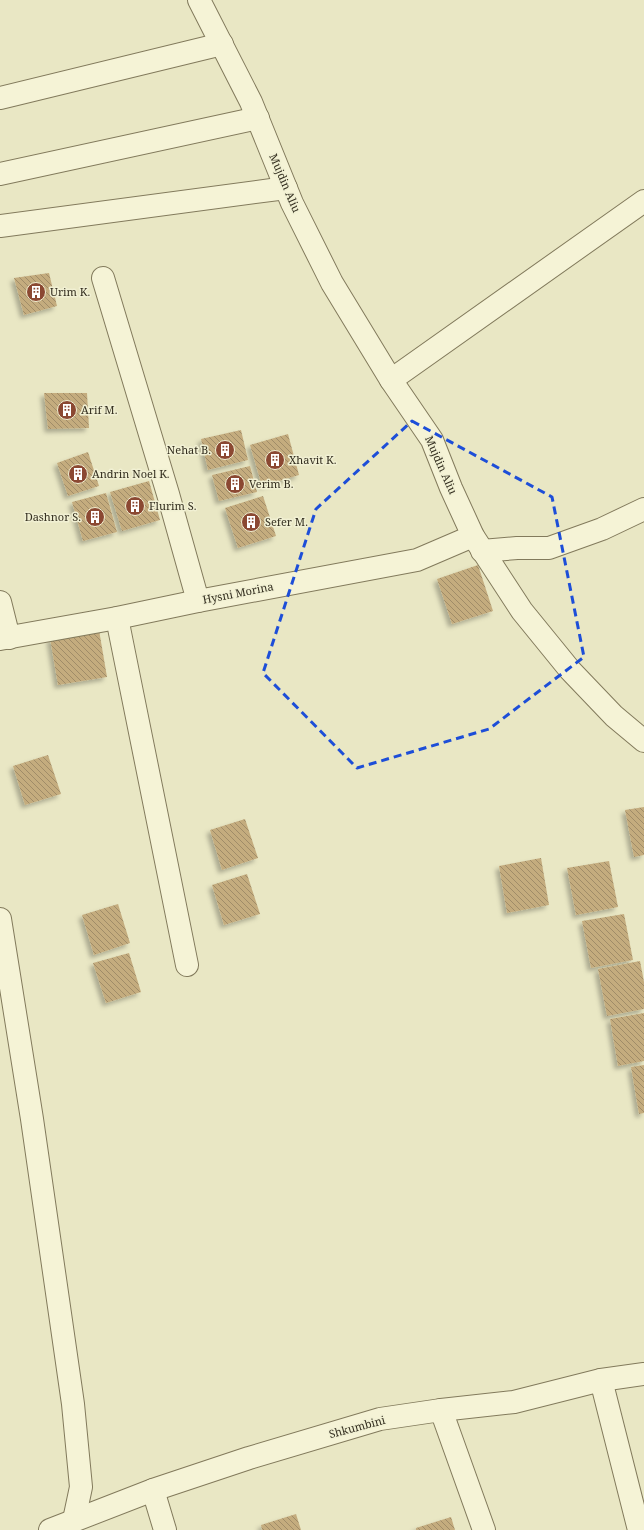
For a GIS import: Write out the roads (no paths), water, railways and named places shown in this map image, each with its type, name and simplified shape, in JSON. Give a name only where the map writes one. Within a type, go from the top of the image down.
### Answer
[{"type":"street","name":"Mujdin Aliu","points":[[199,0],[258,118],[286,188],[332,283],[390,380],[432,440],[451,488],[478,543],[522,611],[570,670],[614,716],[644,742]]},
{"type":"street","points":[[0,98],[222,44]]},
{"type":"street","points":[[0,174],[258,118]]},
{"type":"street","points":[[0,226],[286,188]]},
{"type":"street","points":[[390,380],[644,201]]},
{"type":"street","points":[[103,278],[168,494],[198,601]]},
{"type":"street","points":[[478,543],[549,548],[602,529],[644,508]]},
{"type":"street","name":"Hysni Morina","points":[[5,638],[417,560],[478,543]]},
{"type":"street","points":[[0,602],[5,638]]},
{"type":"street","points":[[117,618],[187,965]]},
{"type":"street","points":[[0,919],[32,1119],[73,1404],[81,1487],[74,1520]]},
{"type":"street","name":"Shkumbini","points":[[50,1530],[153,1490],[249,1458],[380,1419],[441,1410],[514,1402],[601,1380],[644,1374]]},
{"type":"street","points":[[601,1380],[639,1530]]},
{"type":"street","points":[[441,1410],[484,1530]]},
{"type":"street","points":[[153,1490],[164,1530]]},
{"type":"place","name":"Urim K.","points":[[36,292]]},
{"type":"place","name":"Arif M.","points":[[67,410]]},
{"type":"place","name":"Nehat B.","points":[[225,450]]},
{"type":"place","name":"Xhavit K.","points":[[275,460]]},
{"type":"place","name":"Andrin Noel K.","points":[[78,474]]},
{"type":"place","name":"Verim B.","points":[[235,484]]},
{"type":"place","name":"Flurim S.","points":[[135,506]]},
{"type":"place","name":"Dashnor S.","points":[[95,517]]},
{"type":"place","name":"Sefer M.","points":[[251,522]]}]
